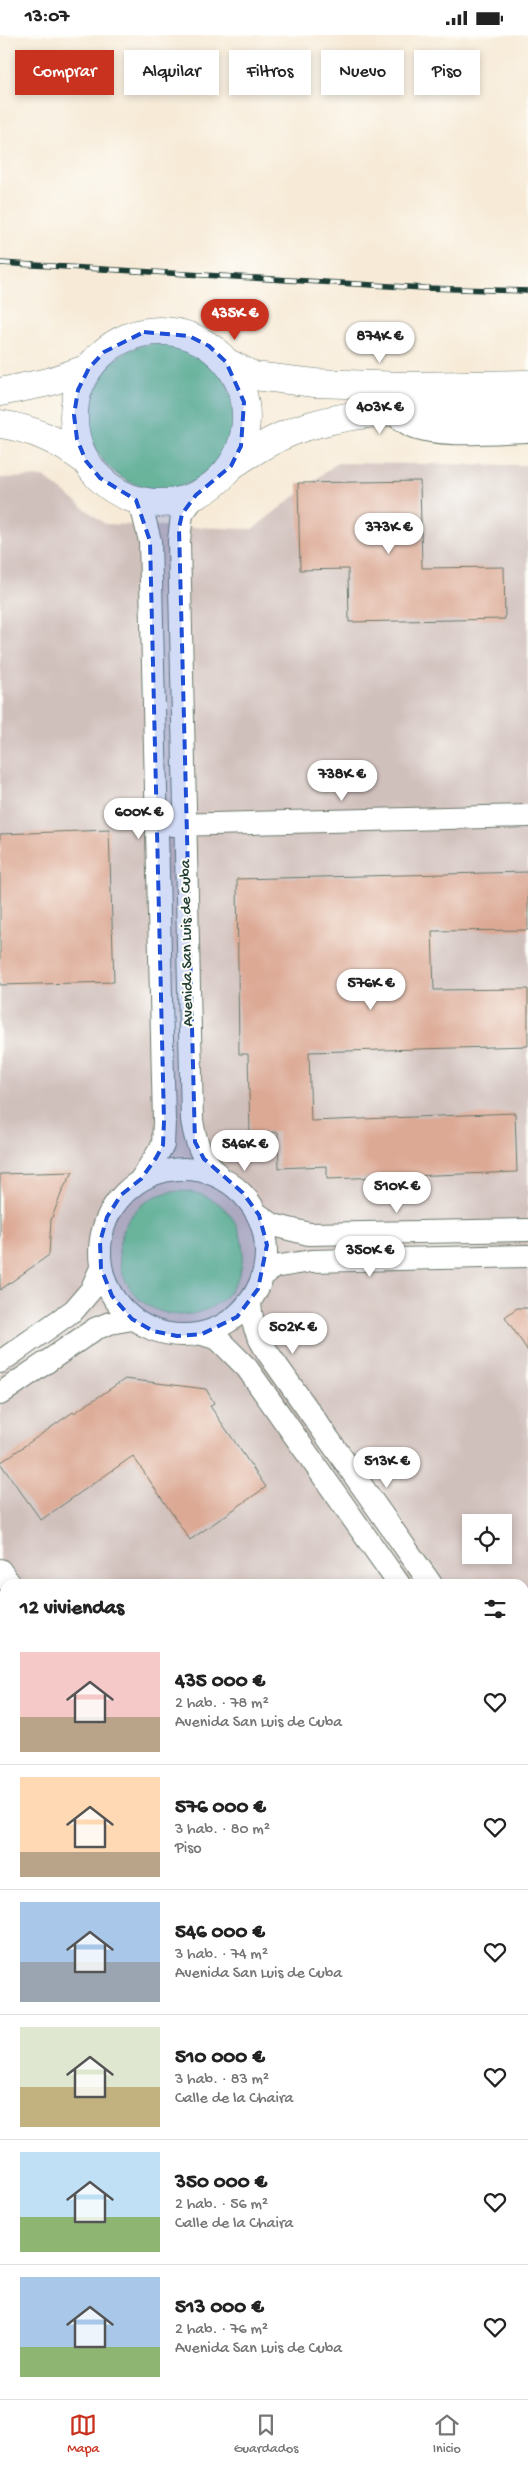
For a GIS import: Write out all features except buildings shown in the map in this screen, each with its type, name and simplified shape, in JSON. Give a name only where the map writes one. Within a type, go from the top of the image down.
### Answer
[{"type":"street","points":[[86,461],[77,439],[74,415],[78,391],[89,368],[104,351],[123,339],[152,332],[167,331],[189,336],[209,347],[226,362],[254,376],[315,383],[404,386],[528,384]]},
{"type":"street","points":[[0,424],[24,427],[65,446],[86,461],[100,478],[116,491],[136,500],[156,503],[176,501],[196,495],[221,478],[231,466],[241,446],[246,424],[244,402],[238,381],[226,362]]},
{"type":"street","points":[[0,392],[49,382],[89,368]]},
{"type":"street","points":[[231,466],[257,448],[310,425],[341,417],[392,413],[528,409]]},
{"type":"street","points":[[392,413],[412,426],[431,430],[470,433],[528,431]]},
{"type":"street","name":"Avenida San Luis de Cuba","points":[[196,495],[182,514],[179,541],[192,1120],[195,1142],[204,1159],[220,1177]]},
{"type":"street","name":"Avenida San Luis de Cuba","points":[[136,500],[143,513],[150,541],[164,1121],[162,1145],[141,1179]]},
{"type":"street","points":[[158,825],[528,816]]},
{"type":"street","points":[[166,1169],[194,1169],[220,1177],[243,1193],[258,1215],[267,1245],[264,1275],[250,1302],[237,1317],[220,1328],[202,1334],[177,1336],[153,1331],[132,1319],[112,1296],[101,1268],[100,1242],[106,1217],[121,1195],[141,1179],[166,1169]]},
{"type":"street","points":[[258,1215],[273,1225],[309,1234],[528,1230]]},
{"type":"street","points":[[264,1275],[274,1267],[311,1261],[528,1256]]},
{"type":"street","points":[[0,1362],[74,1310],[91,1290],[101,1268]]},
{"type":"street","points":[[250,1302],[251,1318],[258,1337],[268,1353],[427,1579]]},
{"type":"street","points":[[0,1394],[95,1329],[110,1323],[132,1319]]},
{"type":"street","points":[[202,1334],[218,1339],[247,1368],[395,1579]]},
{"type":"highlighted area","points":[[144,332],[189,336],[209,346],[226,362],[244,402],[241,446],[231,466],[196,495],[182,514],[179,528],[195,1142],[204,1159],[243,1193],[259,1215],[267,1245],[258,1289],[237,1317],[202,1334],[177,1336],[153,1331],[132,1319],[112,1296],[101,1268],[100,1242],[107,1217],[121,1195],[141,1179],[163,1145],[164,1121],[150,541],[136,500],[100,478],[86,461],[77,439],[74,415],[78,390],[89,368],[104,352]]},
{"type":"shaded area","points":[[337,463],[527,465],[528,1579],[0,1579],[0,478],[44,477],[105,524],[253,529]]},
{"type":"green space","points":[[161,343],[189,349],[212,365],[228,388],[234,416],[228,444],[212,467],[189,483],[161,489],[133,483],[110,467],[94,444],[88,416],[94,388],[110,365],[133,349]]},
{"type":"green space","points":[[181,1191],[205,1196],[225,1209],[238,1229],[243,1253],[238,1277],[225,1297],[205,1310],[181,1315],[157,1310],[137,1297],[124,1277],[119,1253],[124,1229],[137,1209],[157,1196]]},
{"type":"railway","points":[[0,263],[424,288],[528,291]]}]
